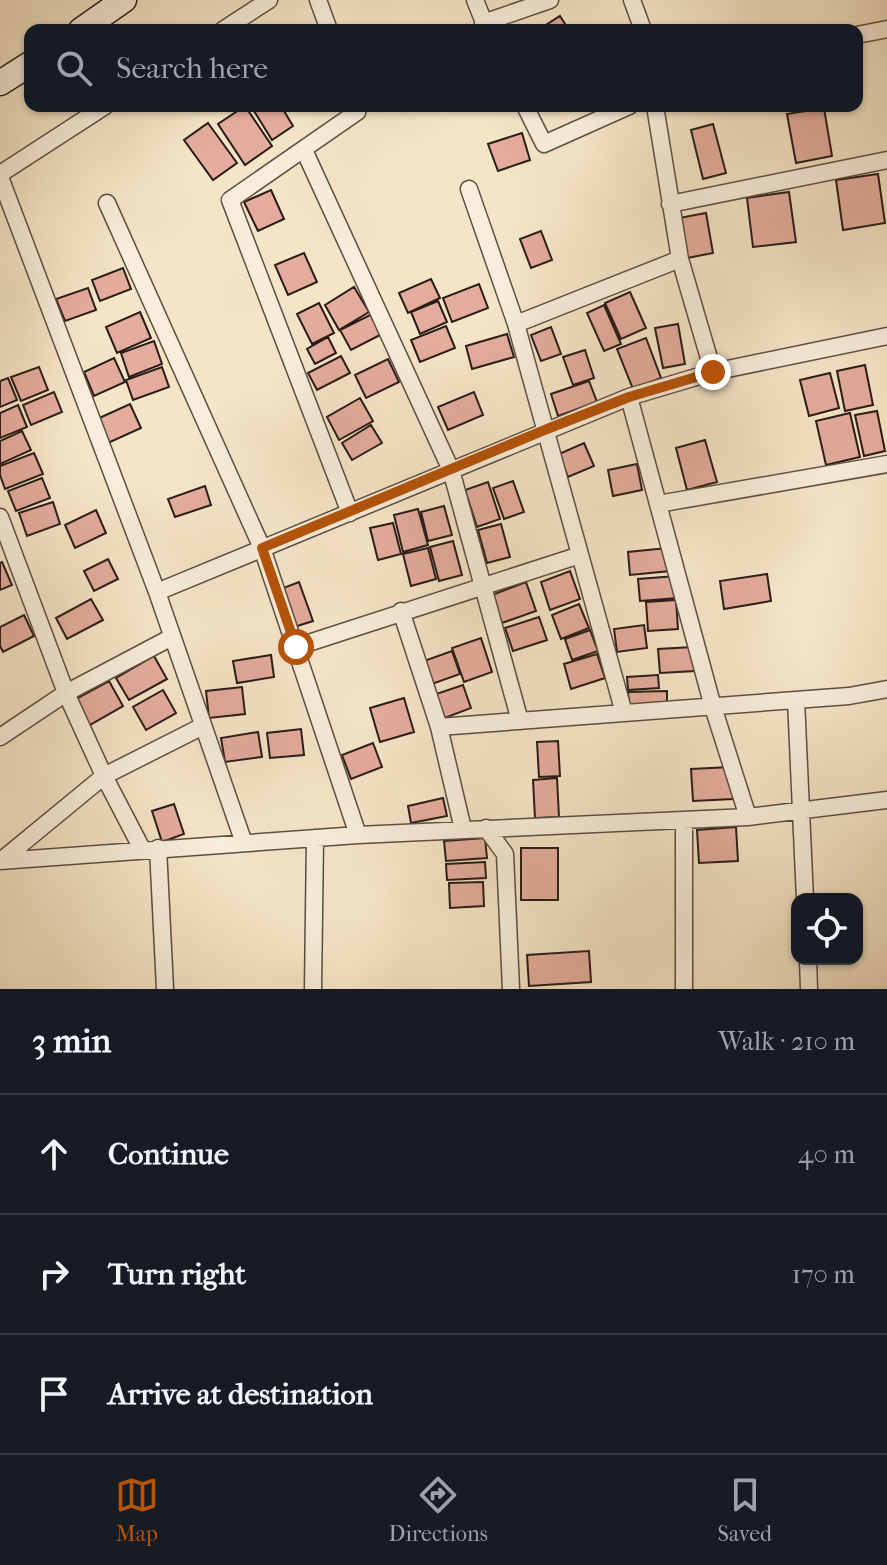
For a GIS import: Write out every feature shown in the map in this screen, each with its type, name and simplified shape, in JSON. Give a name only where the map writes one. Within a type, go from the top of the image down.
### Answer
[{"type":"main road","points":[[90,24],[124,0]]},
{"type":"main road","points":[[0,83],[24,68]]},
{"type":"street","points":[[232,24],[269,0]]},
{"type":"street","points":[[318,0],[327,24]]},
{"type":"street","points":[[475,0],[484,24]]},
{"type":"street","points":[[490,24],[550,0]]},
{"type":"street","points":[[632,0],[641,24]]},
{"type":"street","points":[[863,34],[887,29]]},
{"type":"street","points":[[96,112],[0,175],[157,592],[244,843]]},
{"type":"street","points":[[350,513],[230,200],[357,112]]},
{"type":"street","points":[[528,112],[544,144],[616,112]]},
{"type":"street","points":[[656,112],[680,259],[713,372]]},
{"type":"street","points":[[304,150],[451,470],[520,721]]},
{"type":"street","points":[[670,204],[887,160]]},
{"type":"street","points":[[469,189],[516,324],[624,713]]},
{"type":"street","points":[[107,203],[262,548],[358,835]]},
{"type":"street","points":[[516,324],[680,259]]},
{"type":"street","points":[[157,592],[629,397],[713,372],[887,336]]},
{"type":"street","points":[[629,397],[713,707],[748,817]]},
{"type":"street","points":[[658,504],[887,464]]},
{"type":"street","points":[[0,517],[66,693],[104,776],[150,849],[165,989]]},
{"type":"street","points":[[296,647],[580,555]]},
{"type":"street","points":[[401,611],[439,727],[463,829]]},
{"type":"street","points":[[0,737],[66,693],[172,637]]},
{"type":"street","points":[[439,727],[849,696],[887,689]]},
{"type":"street","points":[[796,700],[805,893]]},
{"type":"street","points":[[1,860],[104,776],[203,726]]},
{"type":"street","points":[[1,860],[358,835],[748,817],[887,800]]},
{"type":"street","points":[[684,820],[684,989]]},
{"type":"street","points":[[486,828],[505,854],[511,989]]},
{"type":"street","points":[[313,989],[315,838]]},
{"type":"street","points":[[808,965],[809,989]]},
{"type":"building","points":[[560,16],[565,24],[547,24]]},
{"type":"building","points":[[236,112],[249,112],[272,146],[245,165],[218,124]]},
{"type":"building","points":[[255,112],[285,112],[293,126],[272,140]]},
{"type":"building","points":[[825,112],[832,156],[796,163],[787,114]]},
{"type":"building","points":[[208,123],[237,163],[213,180],[184,140]]},
{"type":"building","points":[[713,124],[726,173],[703,179],[691,130]]},
{"type":"building","points":[[522,133],[530,160],[498,171],[488,144]]},
{"type":"building","points":[[878,174],[885,223],[843,230],[836,180]]},
{"type":"building","points":[[271,190],[284,219],[258,231],[244,202]]},
{"type":"building","points":[[789,192],[796,242],[753,247],[747,198]]},
{"type":"building","points":[[706,213],[713,253],[687,258],[679,218]]},
{"type":"building","points":[[541,231],[552,260],[531,268],[520,239]]},
{"type":"building","points":[[304,253],[317,282],[288,295],[275,265]]},
{"type":"building","points":[[123,268],[131,289],[100,301],[92,280]]},
{"type":"building","points":[[431,279],[440,298],[408,313],[399,293]]},
{"type":"building","points":[[479,284],[488,308],[452,322],[443,298]]},
{"type":"building","points":[[354,287],[369,312],[339,330],[325,305]]},
{"type":"building","points":[[88,288],[96,310],[65,321],[56,299]]},
{"type":"building","points":[[630,292],[646,328],[621,339],[605,303]]},
{"type":"building","points":[[438,301],[447,322],[420,334],[411,312]]},
{"type":"building","points":[[319,303],[334,333],[312,344],[297,314]]},
{"type":"building","points":[[604,305],[621,344],[604,351],[587,313]]},
{"type":"building","points":[[140,312],[151,338],[117,353],[106,327]]},
{"type":"building","points":[[372,314],[382,334],[351,350],[340,330]]},
{"type":"building","points":[[678,324],[685,364],[663,368],[655,328]]},
{"type":"building","points":[[446,326],[455,348],[420,362],[411,340]]},
{"type":"building","points":[[551,327],[561,354],[541,361],[531,335]]},
{"type":"building","points":[[507,334],[514,357],[472,369],[466,346]]},
{"type":"building","points":[[328,337],[336,353],[315,364],[307,349]]},
{"type":"building","points":[[646,338],[661,378],[633,389],[617,349]]},
{"type":"building","points":[[154,341],[162,364],[129,377],[121,353]]},
{"type":"building","points":[[585,350],[594,378],[573,385],[563,357]]},
{"type":"building","points":[[341,356],[350,373],[317,390],[308,373]]},
{"type":"building","points":[[114,358],[125,382],[94,396],[84,372]]},
{"type":"building","points":[[388,359],[399,382],[366,398],[355,375]]},
{"type":"building","points":[[865,365],[873,405],[845,411],[837,371]]},
{"type":"building","points":[[39,367],[48,390],[21,401],[11,377]]},
{"type":"building","points":[[162,367],[169,387],[133,400],[126,380]]},
{"type":"building","points":[[830,373],[839,408],[809,416],[800,380]]},
{"type":"building","points":[[8,378],[17,400],[0,407],[0,381]]},
{"type":"building","points":[[589,381],[597,402],[558,416],[551,394]]},
{"type":"building","points":[[54,392],[62,412],[31,425],[23,405]]},
{"type":"building","points":[[474,392],[483,415],[448,430],[438,407]]},
{"type":"building","points":[[360,398],[373,421],[339,440],[327,417]]},
{"type":"building","points":[[130,404],[141,428],[108,443],[97,419]]},
{"type":"building","points":[[18,405],[27,427],[0,438],[0,413]]},
{"type":"building","points":[[877,411],[885,451],[864,456],[855,415]]},
{"type":"building","points":[[850,413],[860,457],[826,465],[816,421]]},
{"type":"building","points":[[371,425],[382,443],[352,460],[342,443]]},
{"type":"building","points":[[22,431],[31,450],[0,464],[0,441]]},
{"type":"building","points":[[705,440],[717,482],[687,490],[676,448]]},
{"type":"building","points":[[584,443],[594,466],[568,477],[559,454]]},
{"type":"building","points":[[34,453],[43,474],[5,489],[0,466]]},
{"type":"building","points":[[637,464],[642,490],[613,496],[608,470]]},
{"type":"building","points":[[42,478],[50,498],[16,511],[8,491]]},
{"type":"building","points":[[513,481],[524,512],[504,519],[493,488]]},
{"type":"building","points":[[488,482],[500,519],[477,527],[465,490]]},
{"type":"building","points":[[205,486],[211,505],[175,517],[168,499]]},
{"type":"building","points":[[53,502],[60,524],[27,536],[19,513]]},
{"type":"building","points":[[444,506],[452,535],[428,541],[421,512]]},
{"type":"building","points":[[418,509],[428,545],[403,552],[394,515]]},
{"type":"building","points":[[96,510],[106,533],[75,548],[65,525]]},
{"type":"building","points":[[393,523],[401,554],[378,560],[370,528]]},
{"type":"building","points":[[501,524],[510,557],[487,563],[478,530]]},
{"type":"building","points":[[453,541],[462,575],[439,581],[430,547]]},
{"type":"building","points":[[428,548],[436,579],[411,586],[403,554]]},
{"type":"building","points":[[667,548],[670,571],[630,575],[628,552]]},
{"type":"building","points":[[108,559],[118,579],[94,591],[84,571]]},
{"type":"building","points":[[0,563],[12,585],[0,590]]},
{"type":"building","points":[[570,571],[580,599],[550,610],[541,582]]},
{"type":"building","points":[[767,574],[771,601],[724,609],[720,581]]},
{"type":"building","points":[[676,576],[678,598],[640,601],[638,579]]},
{"type":"building","points":[[299,582],[313,621],[291,628],[278,590]]},
{"type":"building","points":[[526,582],[536,611],[502,623],[492,595]]},
{"type":"building","points":[[91,599],[103,620],[67,639],[56,618]]},
{"type":"building","points":[[676,600],[678,629],[648,631],[646,602]]},
{"type":"building","points":[[579,604],[589,628],[561,639],[552,615]]},
{"type":"building","points":[[24,615],[34,636],[3,652],[0,627]]},
{"type":"building","points":[[539,617],[547,640],[513,651],[505,628]]},
{"type":"building","points":[[644,625],[647,648],[617,652],[614,629]]},
{"type":"building","points":[[590,630],[598,651],[572,660],[565,639]]},
{"type":"building","points":[[481,638],[492,672],[464,682],[452,648]]},
{"type":"building","points":[[693,647],[695,671],[660,673],[658,649]]},
{"type":"building","points":[[452,651],[460,674],[429,685],[421,662]]},
{"type":"building","points":[[597,654],[605,678],[571,689],[564,664]]},
{"type":"building","points":[[271,655],[274,677],[237,683],[233,661]]},
{"type":"building","points":[[154,656],[167,679],[129,700],[116,678]]},
{"type":"building","points":[[658,675],[659,688],[628,690],[627,677]]},
{"type":"building","points":[[109,681],[123,706],[88,726],[74,700]]},
{"type":"building","points":[[463,685],[471,708],[442,719],[433,695]]},
{"type":"building","points":[[242,687],[245,714],[209,718],[206,691]]},
{"type":"building","points":[[163,690],[176,713],[146,730],[133,707]]},
{"type":"building","points":[[667,691],[667,706],[629,707],[628,692]]},
{"type":"building","points":[[404,698],[414,732],[380,742],[370,708]]},
{"type":"building","points":[[301,729],[304,755],[270,758],[267,733]]},
{"type":"building","points":[[258,732],[262,757],[225,762],[221,738]]},
{"type":"building","points":[[558,741],[560,776],[539,777],[537,742]]},
{"type":"building","points":[[373,743],[382,767],[351,779],[342,755]]},
{"type":"building","points":[[731,767],[733,799],[693,801],[691,769]]},
{"type":"building","points":[[557,778],[559,817],[535,818],[533,780]]},
{"type":"building","points":[[443,798],[447,816],[411,823],[408,806]]},
{"type":"building","points":[[174,804],[184,834],[162,842],[152,811]]},
{"type":"building","points":[[736,827],[738,861],[699,863],[697,830]]},
{"type":"building","points":[[485,838],[487,858],[446,861],[444,841]]},
{"type":"building","points":[[521,848],[558,848],[558,900],[521,900]]},
{"type":"building","points":[[485,862],[486,878],[447,880],[446,864]]},
{"type":"building","points":[[483,882],[484,906],[450,908],[449,883]]},
{"type":"building","points":[[589,951],[591,982],[529,986],[527,955]]},
{"type":"route","points":[[296,647],[262,548],[547,429],[629,397],[713,372]]}]
